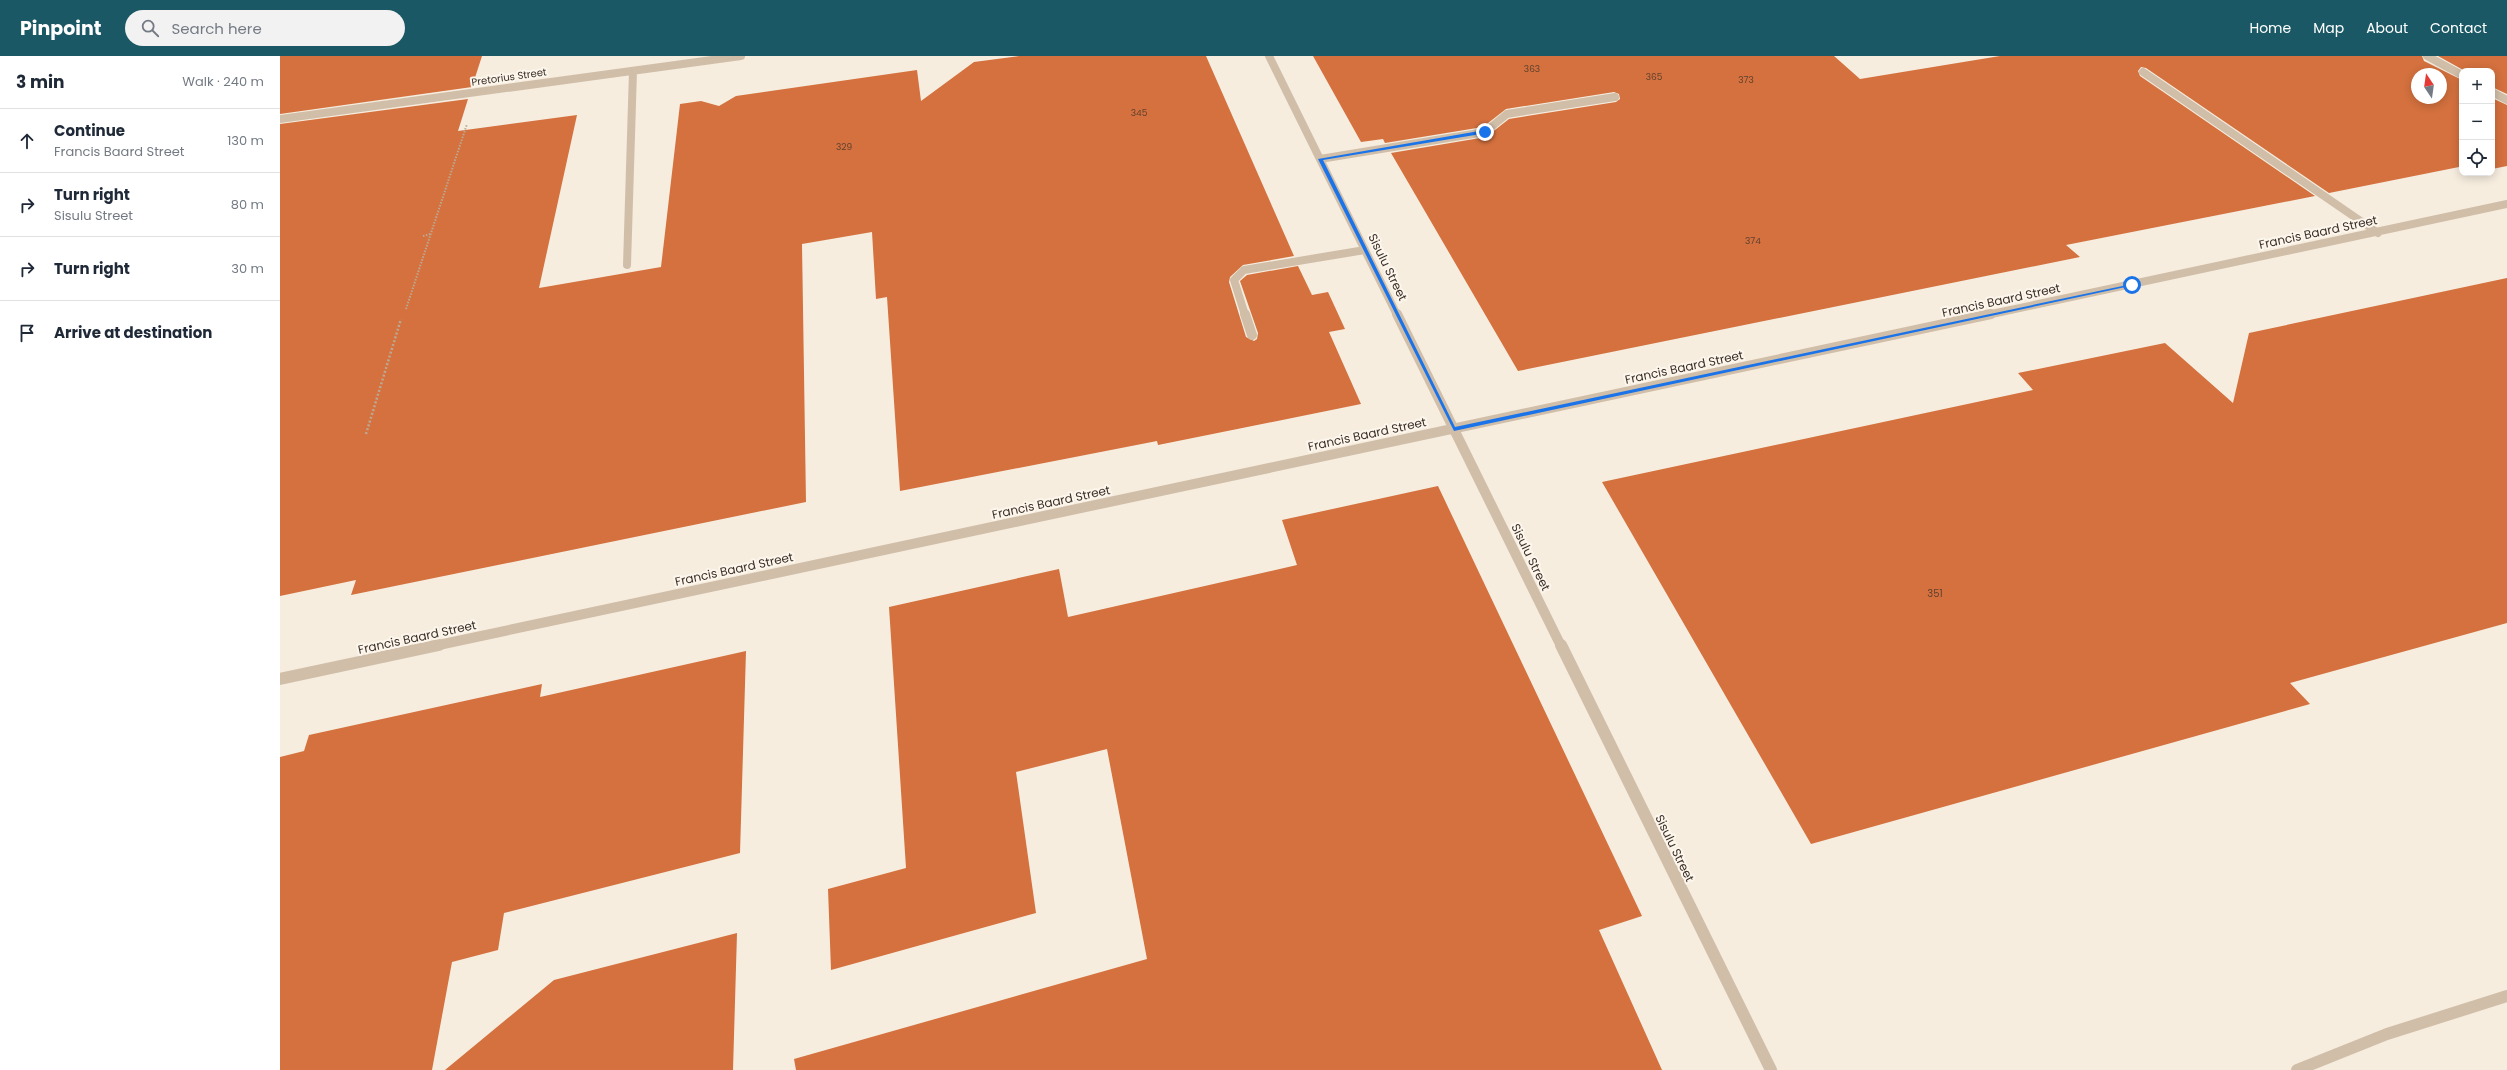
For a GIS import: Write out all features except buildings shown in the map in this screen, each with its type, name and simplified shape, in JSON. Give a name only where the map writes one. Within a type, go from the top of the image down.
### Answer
[{"type":"street","name":"Pretorius Street","points":[[280,119],[741,56]]},
{"type":"street","name":"Sisulu Street","points":[[1269,56],[1771,1070]]},
{"type":"street","points":[[2427,56],[2459,73]]},
{"type":"street","points":[[626,265],[633,71]]},
{"type":"street","points":[[2143,72],[2378,233]]},
{"type":"street","points":[[2495,94],[2507,100]]},
{"type":"street","points":[[1320,159],[1485,132],[1493,128],[1500,117],[1507,114],[1615,97]]},
{"type":"street","name":"Francis Baard Street","points":[[280,679],[2378,233],[2507,204]]},
{"type":"street","points":[[1252,335],[1234,280],[1244,270],[1365,250]]},
{"type":"street","points":[[2297,1070],[2386,1034],[2507,996]]},
{"type":"path","points":[[406,309],[478,92]]},
{"type":"path","points":[[423,236],[431,234]]},
{"type":"path","points":[[366,434],[401,319]]},
{"type":"route","points":[[1485,132],[1320,159],[1454,429],[2132,285]]}]
